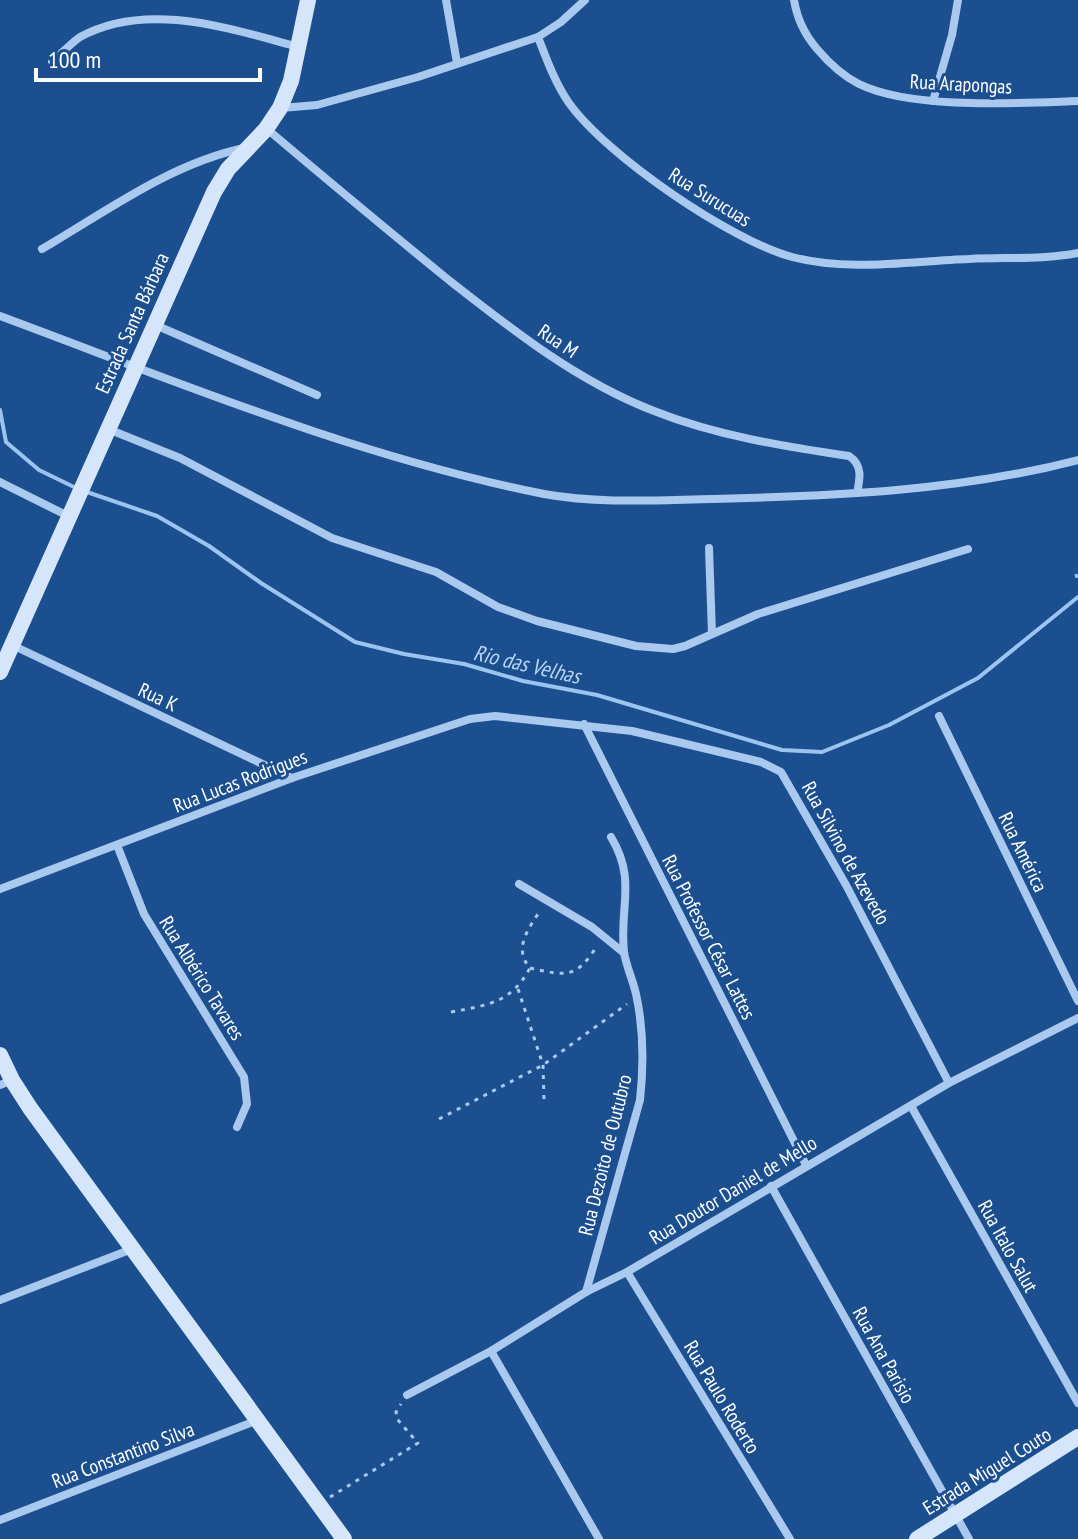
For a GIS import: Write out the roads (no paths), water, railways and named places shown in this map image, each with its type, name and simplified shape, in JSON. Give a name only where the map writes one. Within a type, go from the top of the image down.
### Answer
[{"type":"street","name":"Estrada Santa Bárbara","points":[[0,672],[214,192],[246,147],[266,129],[280,108],[299,47],[308,0]]},
{"type":"street","points":[[446,0],[457,63]]},
{"type":"street","points":[[280,108],[317,105],[538,37],[561,22],[585,0]]},
{"type":"street","name":"Rua Arapongas","points":[[794,0],[796,14],[808,38],[830,64],[859,84],[913,100],[1078,101]]},
{"type":"street","points":[[933,101],[952,35],[958,0]]},
{"type":"street","points":[[52,62],[81,37],[112,24],[151,16],[182,17],[299,47]]},
{"type":"street","name":"Rua Surucuas","points":[[538,37],[569,104],[596,134],[658,184],[728,230],[765,248],[795,258],[839,263],[1078,253]]},
{"type":"street","name":"Rua M","points":[[266,129],[473,299],[558,362],[654,411],[762,443],[849,456],[856,460],[859,467],[857,493]]},
{"type":"street","points":[[42,249],[142,189],[217,154],[246,147]]},
{"type":"street","points":[[0,316],[258,411],[395,456],[548,494],[624,501],[857,493],[989,479],[1078,460]]},
{"type":"street","points":[[153,324],[317,395]]},
{"type":"street","points":[[107,429],[180,458],[332,538],[436,572],[498,607],[537,621],[636,646],[660,649],[685,646],[803,599],[968,549]]},
{"type":"street","points":[[0,482],[69,512]]},
{"type":"street","points":[[709,548],[712,634]]},
{"type":"street","name":"Rua K","points":[[11,645],[292,778]]},
{"type":"street","name":"Rua Lucas Rodrigues","points":[[0,889],[292,778],[432,730],[470,719],[495,716]]},
{"type":"street","name":"Rua Silvino de Azevedo","points":[[495,716],[632,731],[750,759],[781,772],[846,885],[949,1083]]},
{"type":"street","name":"Rua América","points":[[939,716],[1078,1001]]},
{"type":"street","name":"Rua Professor César Lattes","points":[[584,724],[806,1165]]},
{"type":"street","name":"Rua Dezoito de Outubro","points":[[586,1292],[640,1100],[643,1035],[637,997],[624,953],[627,874],[611,837]]},
{"type":"street","name":"Rua Albérico Tavares","points":[[117,845],[144,914],[244,1077],[247,1104],[237,1127]]},
{"type":"street","points":[[519,884],[603,936],[624,953]]},
{"type":"street","name":"Rua Doutor Daniel de Mello","points":[[407,1395],[491,1351],[586,1292],[627,1272],[949,1083],[1078,1018]]},
{"type":"street","points":[[0,1055],[6,1082],[133,1248],[344,1539]]},
{"type":"street","name":"Rua Italo Salut","points":[[911,1106],[1078,1403]]},
{"type":"street","name":"Rua Ana Parisio","points":[[771,1186],[969,1539]]},
{"type":"street","points":[[0,1300],[133,1248]]},
{"type":"street","name":"Rua Paulo Roderto","points":[[627,1272],[790,1539]]},
{"type":"street","points":[[491,1351],[599,1539]]},
{"type":"street","name":"Rua Constantino Silva","points":[[0,1520],[258,1420]]},
{"type":"street","name":"Estrada Miguel Couto","points":[[917,1539],[1078,1437]]},
{"type":"waterway","name":"Rio das Velhas","points":[[0,410],[6,442],[39,470],[76,488]]},
{"type":"waterway","name":"Rio das Velhas","points":[[84,491],[157,516],[209,546],[355,642],[597,695],[782,750],[822,752],[889,725],[978,678],[1078,597]]}]
